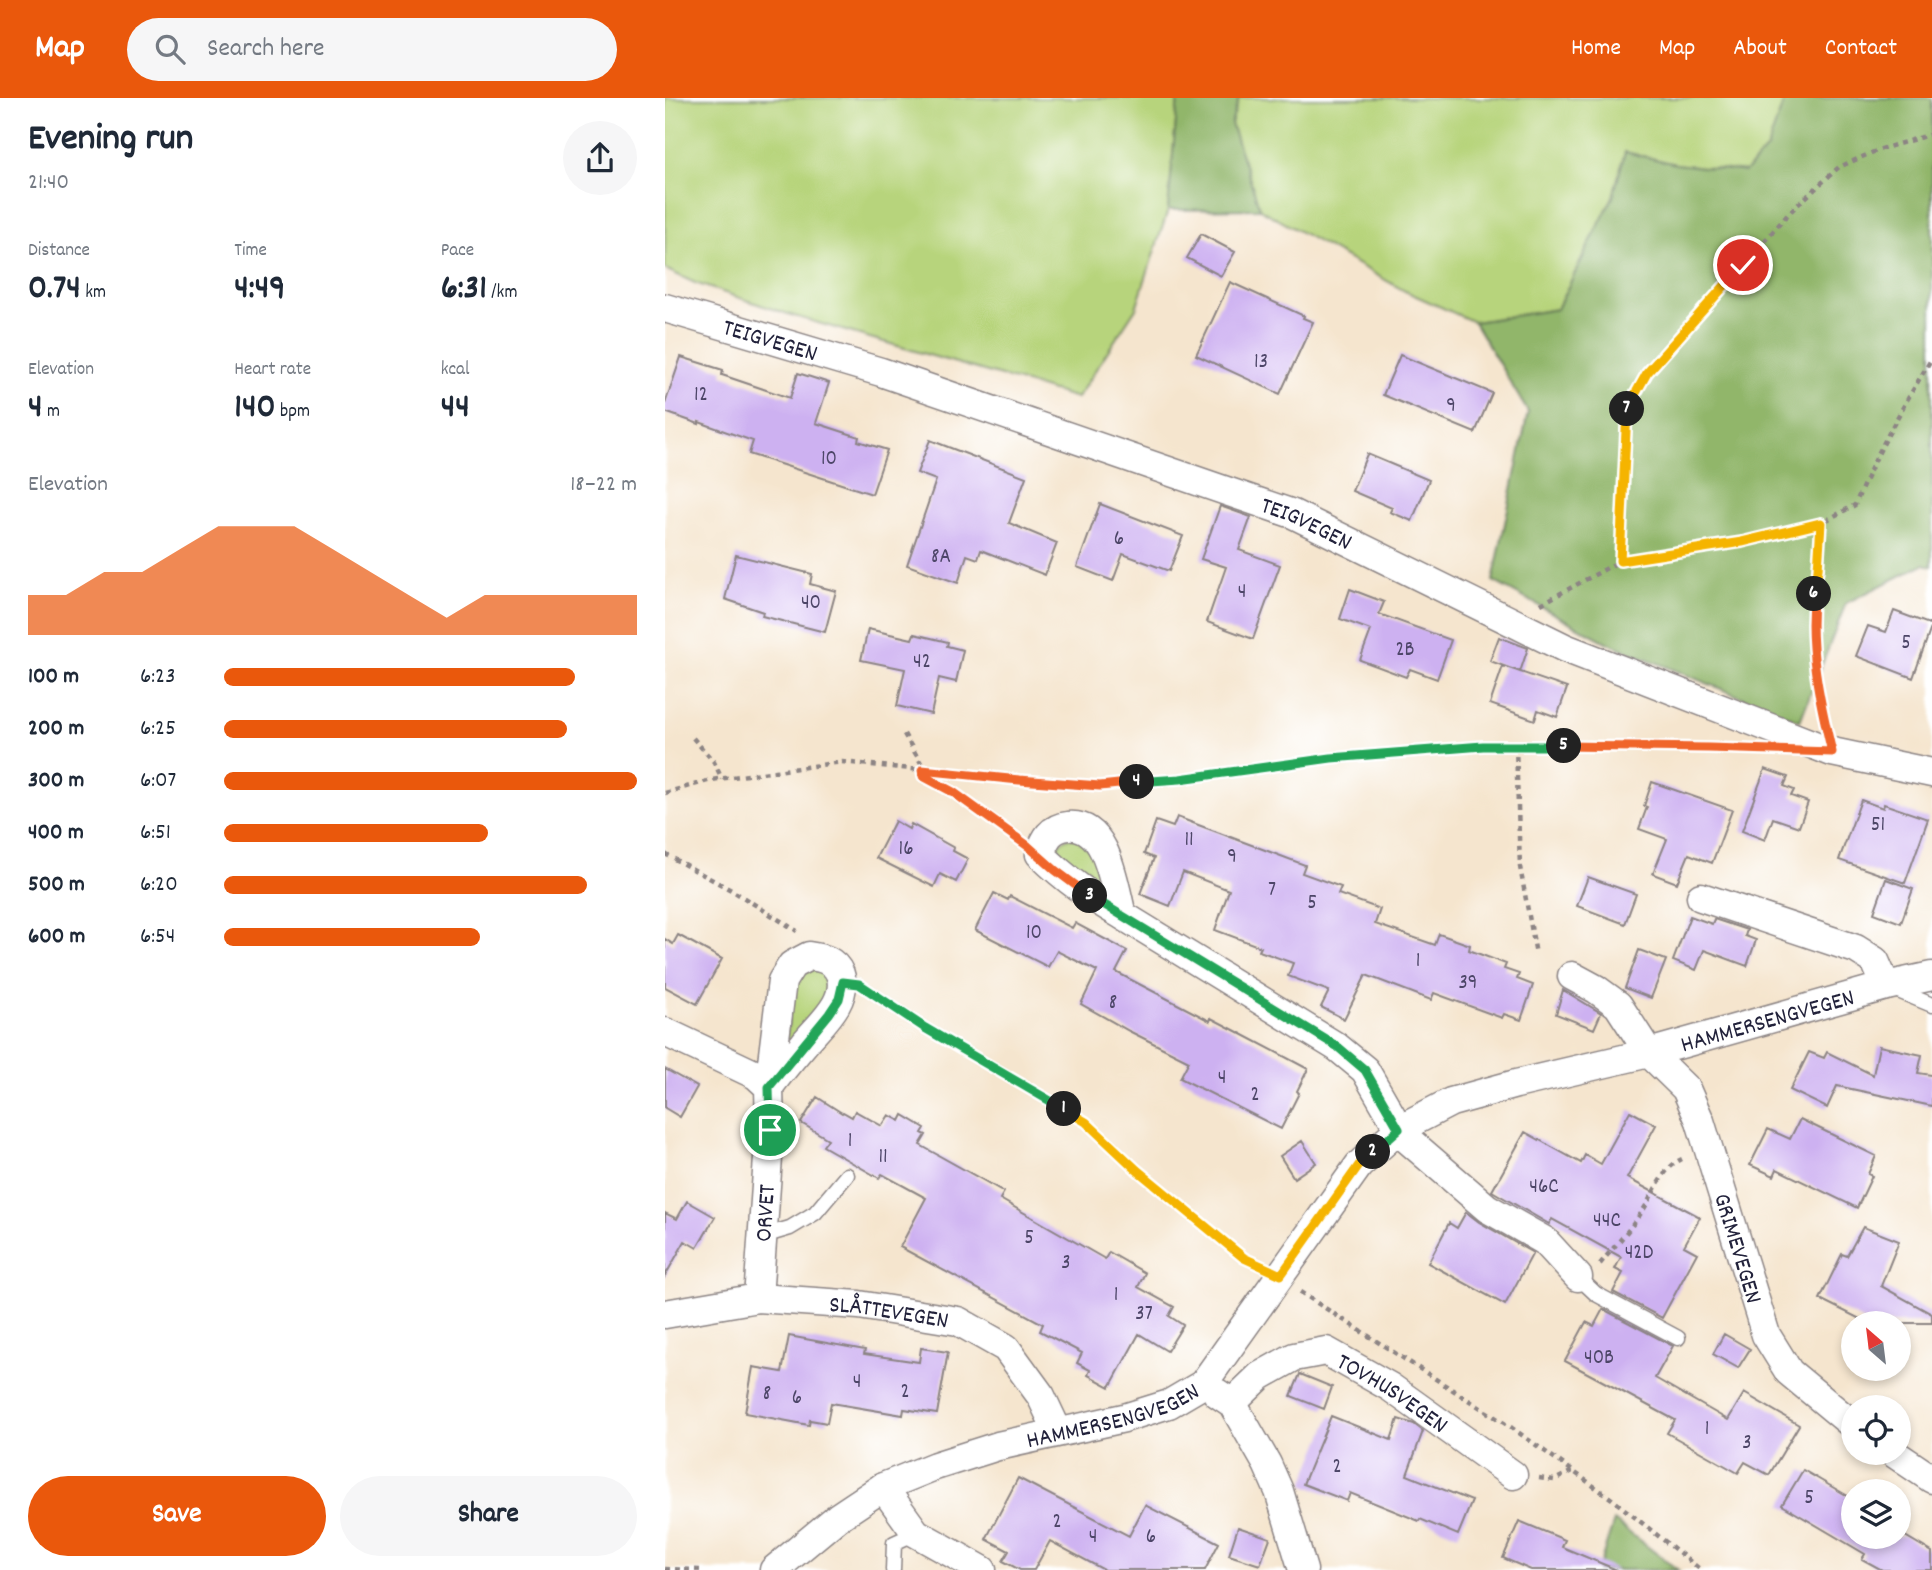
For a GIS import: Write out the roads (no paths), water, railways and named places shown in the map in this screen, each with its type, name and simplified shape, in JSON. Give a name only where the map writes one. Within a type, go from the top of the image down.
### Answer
[{"type":"street","name":"TEIGVEGEN","points":[[665,308],[881,372],[1293,514],[1565,648],[1832,752],[1932,773]]},
{"type":"street","points":[[1122,915],[1100,842],[1086,828],[1069,826],[1056,829],[1046,837],[1040,854],[1082,891],[1338,1047],[1365,1070],[1407,1139],[1487,1208],[1545,1241],[1578,1277]]},
{"type":"street","name":"HAMMERSENGVEGEN","points":[[1701,897],[1856,949],[1875,961],[1886,986]]},
{"type":"street","name":"ORVET","points":[[758,1298],[770,1130],[769,1087],[782,981],[792,965],[809,956],[827,959],[838,969],[843,982],[839,999],[769,1087]]},
{"type":"street","name":"HAMMERSENGVEGEN","points":[[1572,976],[1618,1005],[1649,1053]]},
{"type":"street","name":"HAMMERSENGVEGEN","points":[[773,1570],[838,1517],[883,1487],[935,1465],[998,1446],[1124,1418],[1169,1404],[1203,1384],[1359,1165],[1399,1129],[1451,1102],[1649,1053],[1886,986],[1932,976]]},
{"type":"street","points":[[665,1031],[756,1075],[769,1087]]},
{"type":"street","name":"GRIMEVEGEN","points":[[1649,1053],[1686,1089],[1700,1121],[1766,1335],[1789,1372],[1841,1415]]},
{"type":"street","name":"SLÅTTEVEGEN","points":[[665,1314],[758,1298],[859,1305],[958,1321],[1006,1348],[1041,1396],[1058,1433]]},
{"type":"street","name":"TOVHUSVEGEN","points":[[1232,1403],[1260,1376],[1294,1357],[1326,1350],[1390,1387],[1513,1475]]},
{"type":"street","points":[[1203,1384],[1232,1403],[1267,1464],[1279,1491],[1303,1570]]},
{"type":"street","points":[[1911,1465],[1932,1479]]},
{"type":"street","points":[[883,1487],[916,1534],[982,1570]]},
{"type":"lane","points":[[1886,986],[1932,1004]]},
{"type":"lane","points":[[763,1236],[790,1227],[815,1213],[847,1175]]},
{"type":"lane","points":[[1578,1277],[1596,1293],[1678,1338]]},
{"type":"lane","points":[[893,1570],[894,1543],[916,1534]]}]
